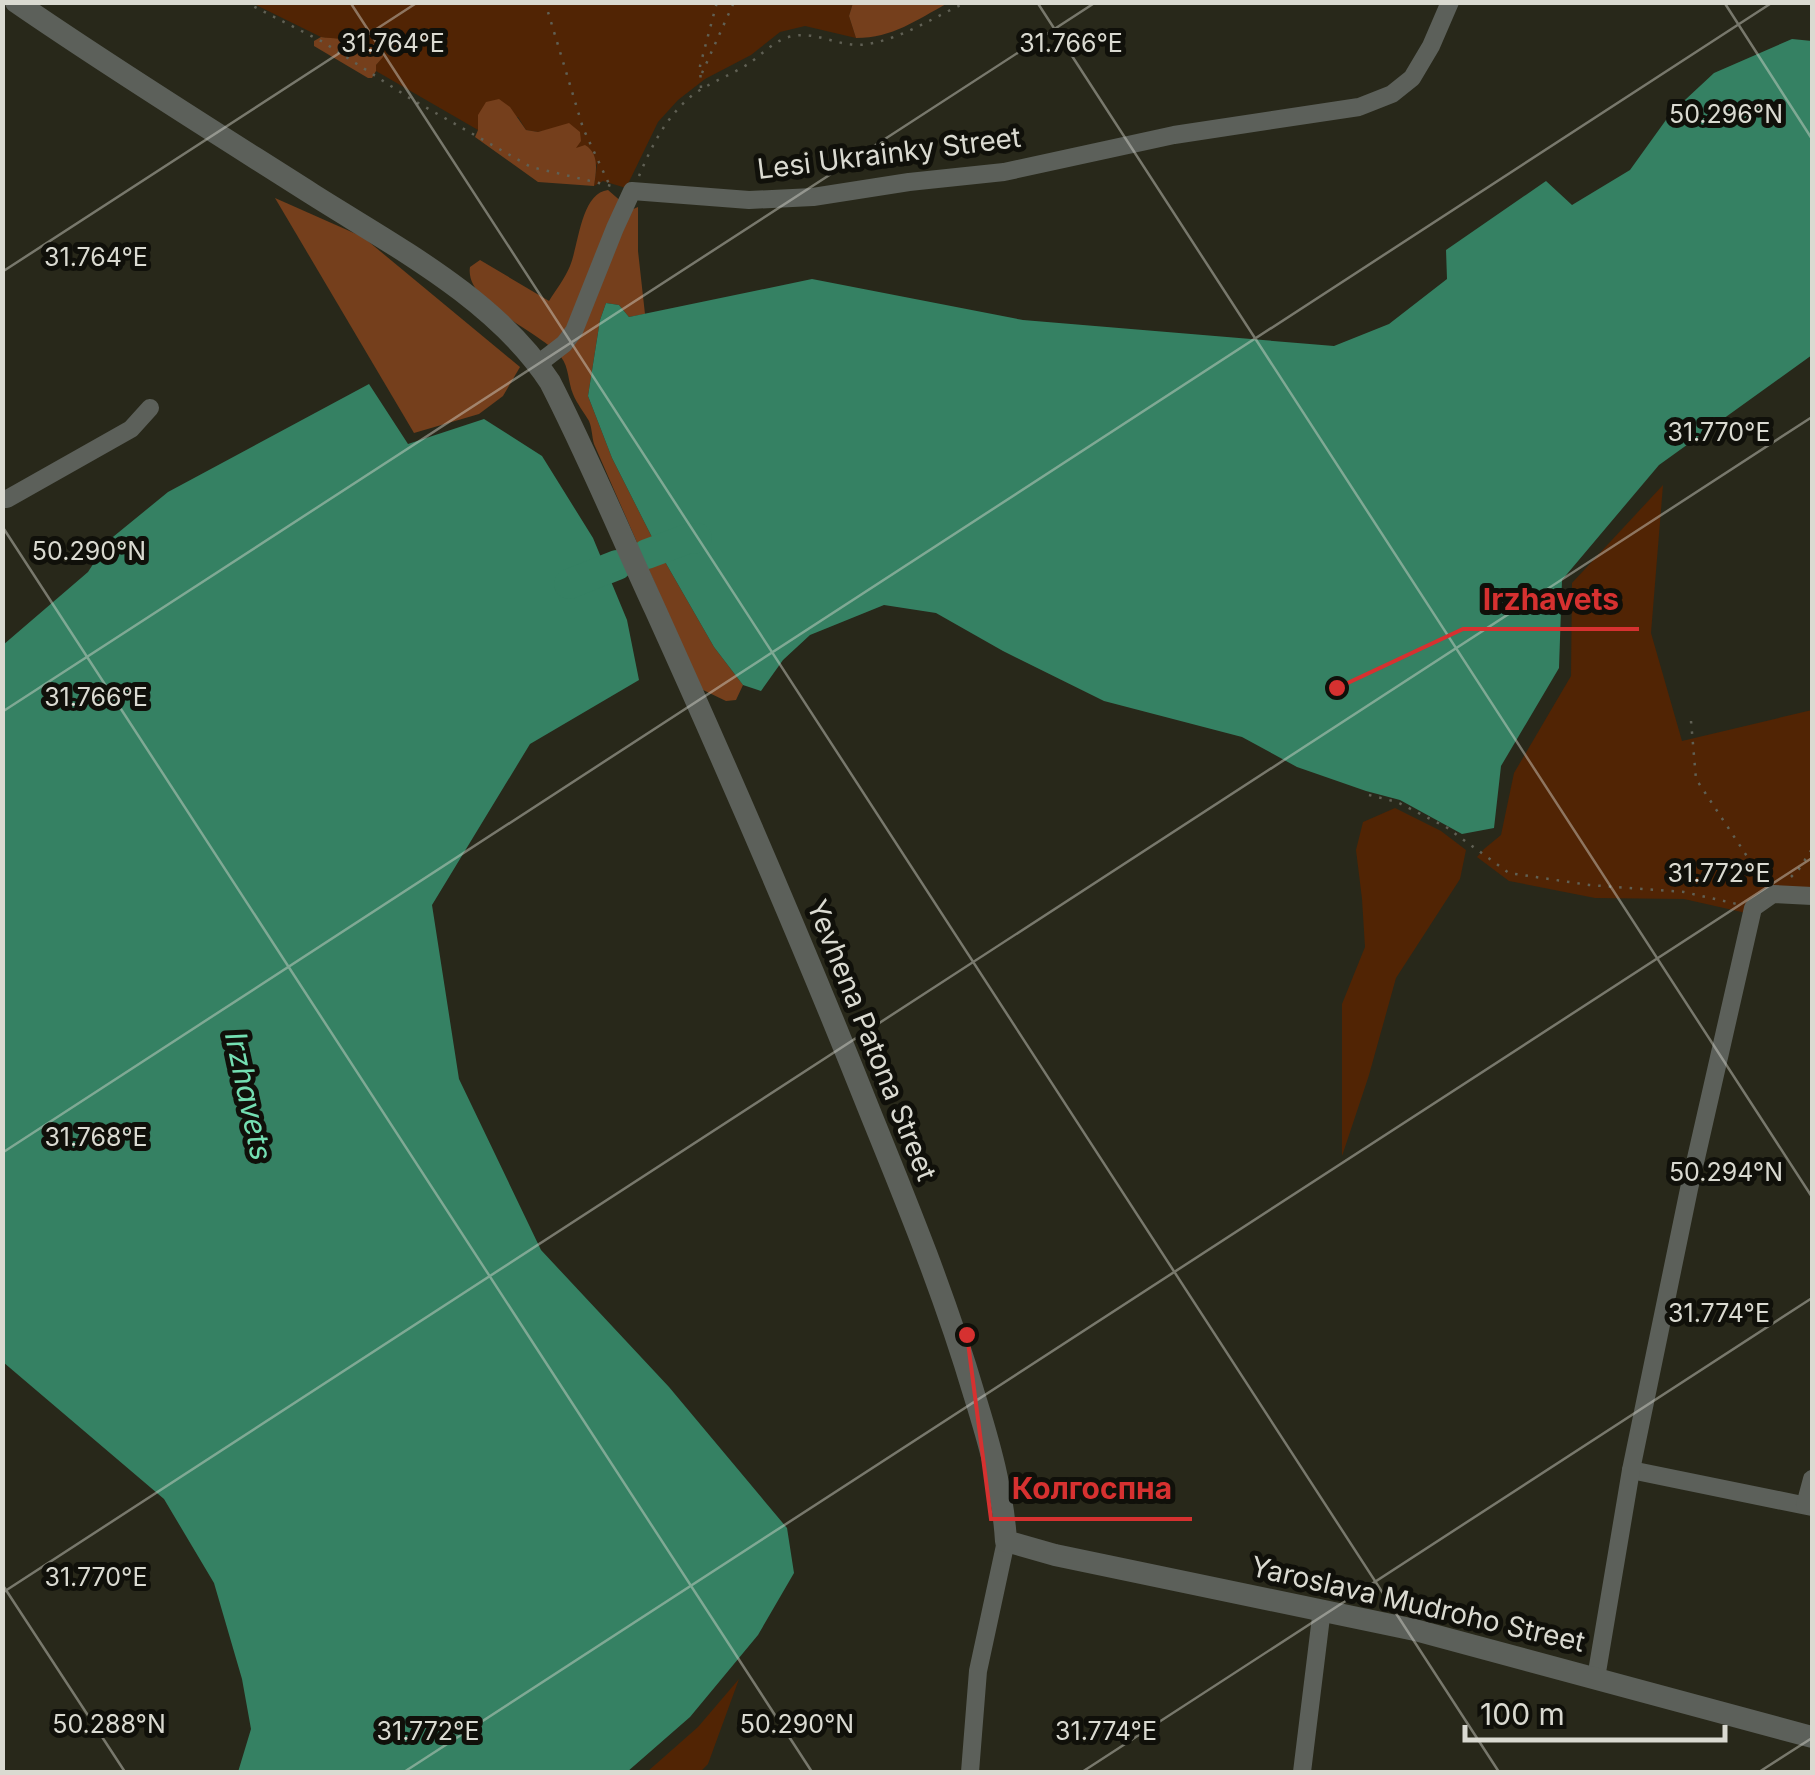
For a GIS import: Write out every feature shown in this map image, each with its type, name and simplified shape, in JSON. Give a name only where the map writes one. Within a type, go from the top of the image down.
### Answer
[{"type":"street","points":[[16,2],[443,279],[500,325],[538,364],[574,331],[632,191]]},
{"type":"street","name":"Lesi Ukrainky Street","points":[[632,191],[733,200],[802,198],[1004,172],[1174,135],[1359,108],[1392,94],[1412,78],[1450,2]]},
{"type":"street","name":"Yevhena Patona Street","points":[[538,364],[574,432],[762,849],[837,1028],[957,1338],[1002,1500],[1006,1541],[978,1671],[970,1772]]},
{"type":"street","points":[[2,499],[7,500],[132,430],[150,408]]},
{"type":"street","points":[[1596,1678],[1632,1470],[1689,1189],[1753,908],[1773,894],[1812,896]]},
{"type":"street","points":[[1632,1470],[1809,1506],[1812,1480]]},
{"type":"street","name":"Yaroslava Mudroho Street","points":[[1006,1541],[1055,1555],[1415,1630],[1812,1737]]},
{"type":"street","points":[[1302,1772],[1322,1609]]},
{"type":"path","points":[[245,2],[324,42],[411,99],[531,168],[632,191],[659,133],[682,105],[772,46],[790,36],[810,36],[848,45],[872,44],[902,34],[966,2]]},
{"type":"path","points":[[545,2],[584,128],[610,186]]},
{"type":"path","points":[[702,90],[702,53],[717,2]]},
{"type":"path","points":[[699,78],[734,2]]},
{"type":"path","points":[[1691,721],[1696,779],[1773,894],[1799,870],[1812,849]]},
{"type":"path","points":[[1368,796],[1397,802],[1446,827],[1509,873],[1589,885],[1684,892],[1753,908]]},
{"type":"shaded area","points":[[853,2],[948,3],[893,31],[856,38],[849,16]]},
{"type":"shaded area","points":[[252,3],[853,3],[849,16],[856,38],[805,26],[780,32],[751,55],[705,79],[658,122],[626,188],[603,181],[594,186],[597,165],[558,128],[538,132],[526,130],[518,117],[478,115],[478,130],[376,71],[384,48],[377,43],[361,49],[359,43],[350,39],[321,37]]},
{"type":"shaded area","points":[[321,37],[354,41],[361,49],[380,44],[383,57],[372,78],[314,46],[314,41]]},
{"type":"shaded area","points":[[499,99],[510,107],[526,130],[538,132],[569,123],[580,132],[581,141],[576,148],[585,145],[595,158],[594,186],[538,182],[475,137],[478,115],[486,102]]},
{"type":"shaded area","points":[[608,190],[631,210],[638,207],[645,314],[629,317],[619,305],[606,303],[588,396],[612,458],[660,553],[714,647],[743,685],[736,700],[726,701],[701,689],[594,444],[589,421],[573,394],[564,361],[551,347],[491,305],[471,280],[470,267],[480,260],[549,301],[570,266],[586,210],[599,193]]},
{"type":"shaded area","points":[[275,198],[363,237],[520,367],[503,396],[479,414],[414,433]]},
{"type":"shaded area","points":[[1663,485],[1651,633],[1682,741],[1812,710],[1812,892],[1773,890],[1746,913],[1684,899],[1595,898],[1509,881],[1477,857],[1501,835],[1514,773],[1571,676],[1572,583]]},
{"type":"shaded area","points":[[1395,808],[1441,831],[1466,850],[1460,879],[1396,978],[1342,1156],[1342,1004],[1365,947],[1356,850],[1363,822]]},
{"type":"shaded area","points":[[739,1679],[708,1764],[700,1772],[647,1772],[698,1727]]},
{"type":"water","points":[[1792,39],[1812,41],[1812,355],[1659,465],[1562,580],[1559,668],[1501,766],[1494,828],[1462,834],[1400,800],[1297,767],[1242,737],[1104,701],[936,613],[884,605],[810,635],[783,660],[761,691],[743,685],[714,647],[660,553],[612,458],[588,396],[606,303],[619,305],[629,317],[812,279],[1023,320],[1334,346],[1389,324],[1447,279],[1446,250],[1546,181],[1572,205],[1630,170],[1671,113],[1714,73]]},
{"type":"water","points":[[369,384],[408,444],[484,419],[542,456],[593,538],[627,620],[639,680],[530,744],[432,905],[459,1079],[541,1250],[669,1387],[787,1528],[794,1573],[758,1635],[690,1717],[627,1772],[238,1772],[251,1729],[242,1679],[214,1583],[164,1499],[3,1362],[3,645],[88,572],[108,541],[168,492]]},
{"type":"waterway","name":"Irzhavets","points":[[647,554],[697,538]]},
{"type":"waterway","name":"Irzhavets","points":[[569,584],[617,565]]},
{"type":"place","name":"Irzhavets","points":[[1337,688]]},
{"type":"place","name":"Колгоспна","points":[[967,1335]]}]
